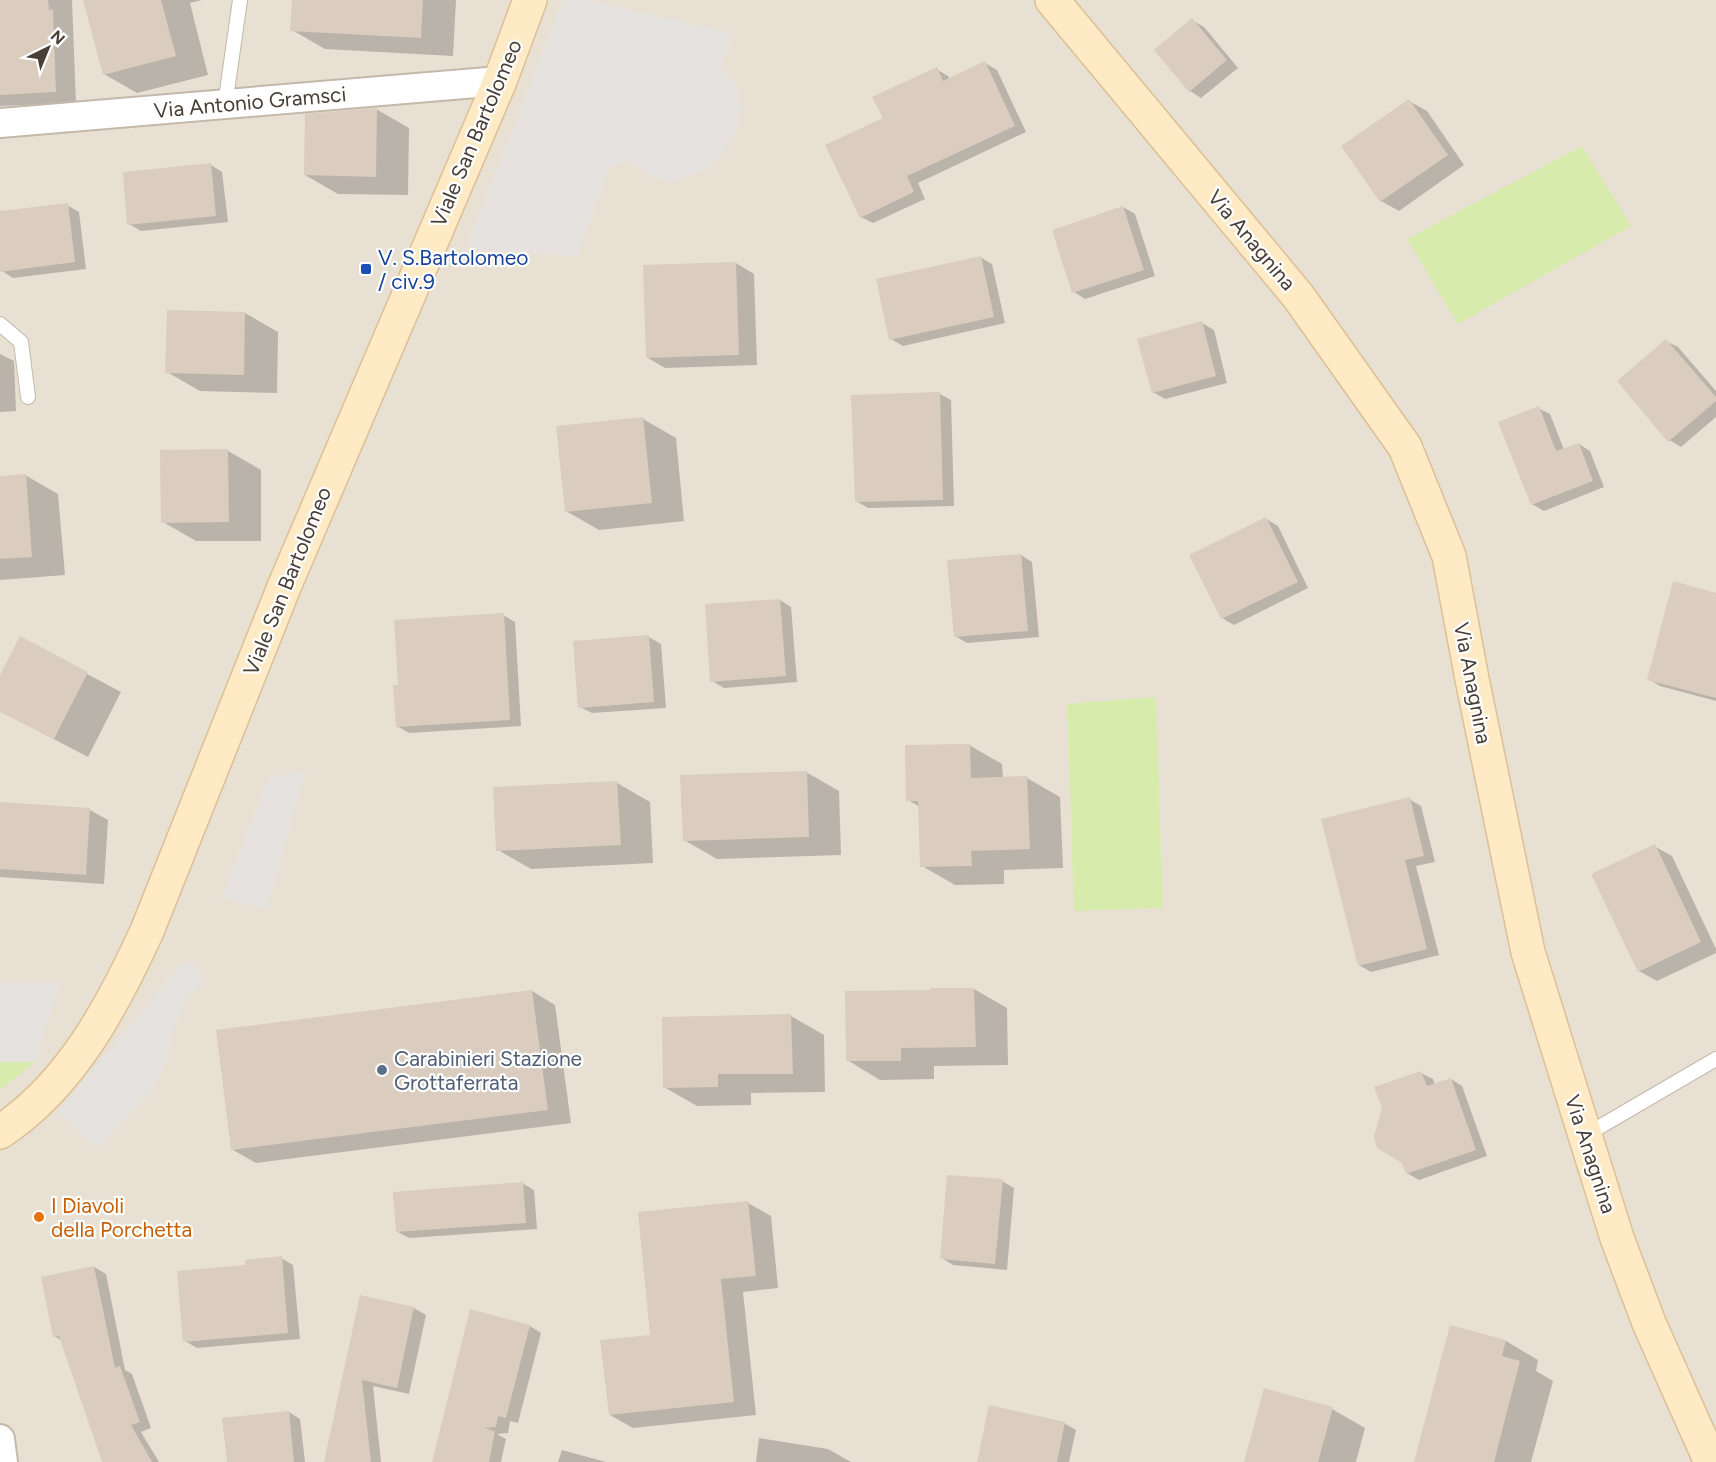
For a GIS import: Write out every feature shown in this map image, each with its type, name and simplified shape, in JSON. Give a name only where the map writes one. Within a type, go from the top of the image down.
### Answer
[{"type":"main road","name":"Via Anagnina","points":[[1052,0],[1298,296],[1405,447],[1449,556],[1528,952],[1617,1238],[1649,1323],[1711,1462]]},
{"type":"main road","name":"Viale San Bartolomeo","points":[[0,1132],[28,1111],[56,1082],[99,1025],[147,932],[284,586],[500,81],[525,12]]},
{"type":"street","name":"Via Antonio Gramsci","points":[[0,123],[500,81]]},
{"type":"street","points":[[0,1439],[3,1462]]},
{"type":"lane","points":[[225,105],[240,0]]},
{"type":"lane","points":[[0,324],[21,342],[28,397]]},
{"type":"lane","points":[[1584,1136],[1716,1059]]},
{"type":"shaded area","points":[[0,0],[1716,0],[1716,1462],[0,1462]]},
{"type":"shaded area","points":[[563,0],[588,0],[733,34],[720,67],[736,85],[742,110],[733,139],[709,168],[672,183],[648,175],[629,161],[609,168],[577,256],[466,249]]},
{"type":"shaded area","points":[[305,772],[267,909],[221,898],[269,777]]},
{"type":"shaded area","points":[[194,962],[203,984],[187,997],[172,1031],[167,1058],[155,1086],[98,1148],[58,1111],[182,963]]},
{"type":"shaded area","points":[[0,982],[59,983],[35,1062],[0,1062]]},
{"type":"green space","points":[[1582,146],[1631,226],[1458,324],[1407,239]]},
{"type":"green space","points":[[1156,697],[1163,908],[1074,911],[1067,704]]},
{"type":"green space","points":[[0,1062],[35,1062],[0,1090]]},
{"type":"building","points":[[0,0],[48,0],[49,10],[53,9],[56,92],[0,95]]},
{"type":"building","points":[[83,0],[161,0],[176,56],[103,75]]},
{"type":"building","points":[[292,0],[423,0],[421,38],[290,31]]},
{"type":"building","points":[[1192,18],[1227,60],[1189,92],[1154,50]]},
{"type":"building","points":[[985,61],[1015,126],[907,176],[914,192],[860,218],[825,145],[883,118],[872,97],[937,67],[943,81]]},
{"type":"building","points":[[1409,99],[1448,155],[1380,202],[1341,146]]},
{"type":"building","points":[[377,108],[376,177],[304,175],[305,114]]},
{"type":"building","points":[[211,163],[216,216],[127,225],[123,172]]},
{"type":"building","points":[[68,203],[75,262],[0,272],[0,211]]},
{"type":"building","points":[[1123,206],[1144,270],[1072,293],[1052,230]]},
{"type":"building","points":[[981,256],[994,317],[889,340],[876,279]]},
{"type":"building","points":[[736,262],[739,355],[646,358],[643,265]]},
{"type":"building","points":[[167,310],[245,312],[244,375],[165,373]]},
{"type":"building","points":[[1202,321],[1216,376],[1152,393],[1137,339]]},
{"type":"building","points":[[1666,339],[1716,397],[1716,401],[1668,442],[1617,381]]},
{"type":"building","points":[[940,392],[943,500],[855,502],[851,395]]},
{"type":"building","points":[[1539,406],[1556,451],[1579,443],[1593,481],[1531,505],[1498,422]]},
{"type":"building","points":[[643,417],[652,503],[565,512],[556,426]]},
{"type":"building","points":[[228,449],[229,522],[161,523],[160,450]]},
{"type":"building","points":[[26,474],[32,557],[0,559],[0,476]]},
{"type":"building","points":[[1266,517],[1298,582],[1221,619],[1189,555]]},
{"type":"building","points":[[1021,554],[1028,631],[954,637],[947,560]]},
{"type":"building","points":[[1673,581],[1716,593],[1716,698],[1647,680]]},
{"type":"building","points":[[780,599],[786,676],[710,682],[705,604]]},
{"type":"building","points":[[504,613],[510,720],[396,727],[393,685],[398,685],[394,620]]},
{"type":"building","points":[[649,635],[654,702],[578,708],[573,641]]},
{"type":"building","points":[[20,636],[88,672],[54,739],[0,712],[0,675]]},
{"type":"building","points":[[970,744],[971,778],[1027,776],[1030,849],[971,851],[972,866],[920,867],[918,801],[906,801],[905,745]]},
{"type":"building","points":[[807,771],[809,837],[683,841],[680,775]]},
{"type":"building","points":[[617,781],[621,845],[496,851],[493,787]]},
{"type":"building","points":[[1410,797],[1424,856],[1405,860],[1427,949],[1358,966],[1321,819]]},
{"type":"building","points":[[0,802],[90,808],[86,875],[0,869]]},
{"type":"building","points":[[1655,844],[1701,942],[1638,972],[1591,874]]},
{"type":"building","points":[[930,988],[974,988],[976,1047],[901,1048],[901,1061],[846,1061],[845,991],[930,990]]},
{"type":"building","name":"Carabinieri Stazione Grottaferrata","points":[[532,990],[548,1110],[231,1150],[216,1030]]},
{"type":"building","points":[[791,1014],[793,1074],[718,1074],[718,1087],[663,1088],[662,1017]]},
{"type":"building","points":[[1421,1071],[1427,1086],[1451,1078],[1476,1150],[1406,1174],[1402,1163],[1377,1148],[1374,1136],[1382,1108],[1374,1087]]},
{"type":"building","points":[[947,1175],[1003,1179],[995,1264],[940,1259]]},
{"type":"building","points":[[523,1182],[526,1223],[396,1232],[393,1192]]},
{"type":"building","points":[[748,1201],[756,1276],[721,1279],[734,1402],[609,1415],[600,1340],[650,1335],[638,1212]]},
{"type":"building","points":[[282,1256],[288,1333],[183,1342],[177,1271],[245,1265],[245,1260]]},
{"type":"building","points":[[94,1266],[115,1368],[120,1366],[140,1422],[131,1425],[152,1462],[102,1462],[59,1336],[53,1337],[41,1277]]},
{"type":"building","points":[[360,1295],[414,1307],[397,1388],[362,1380],[371,1462],[324,1462]]},
{"type":"building","points":[[470,1309],[530,1325],[506,1418],[498,1416],[496,1427],[484,1428],[495,1431],[489,1462],[432,1462]]},
{"type":"building","points":[[1450,1325],[1506,1340],[1502,1356],[1520,1361],[1494,1462],[1414,1462]]},
{"type":"building","points":[[1264,1388],[1333,1407],[1318,1462],[1244,1462]]},
{"type":"building","points":[[989,1405],[1065,1422],[1057,1462],[977,1462]]},
{"type":"building","points":[[289,1411],[294,1462],[227,1462],[222,1418]]},
{"type":"place","name":"V. S.Bartolomeo / civ.9","points":[[366,269]]},
{"type":"place","name":"Carabinieri Stazione Grottaferrata","points":[[382,1070]]},
{"type":"place","name":"I Diavoli della Porchetta","points":[[39,1217]]}]
